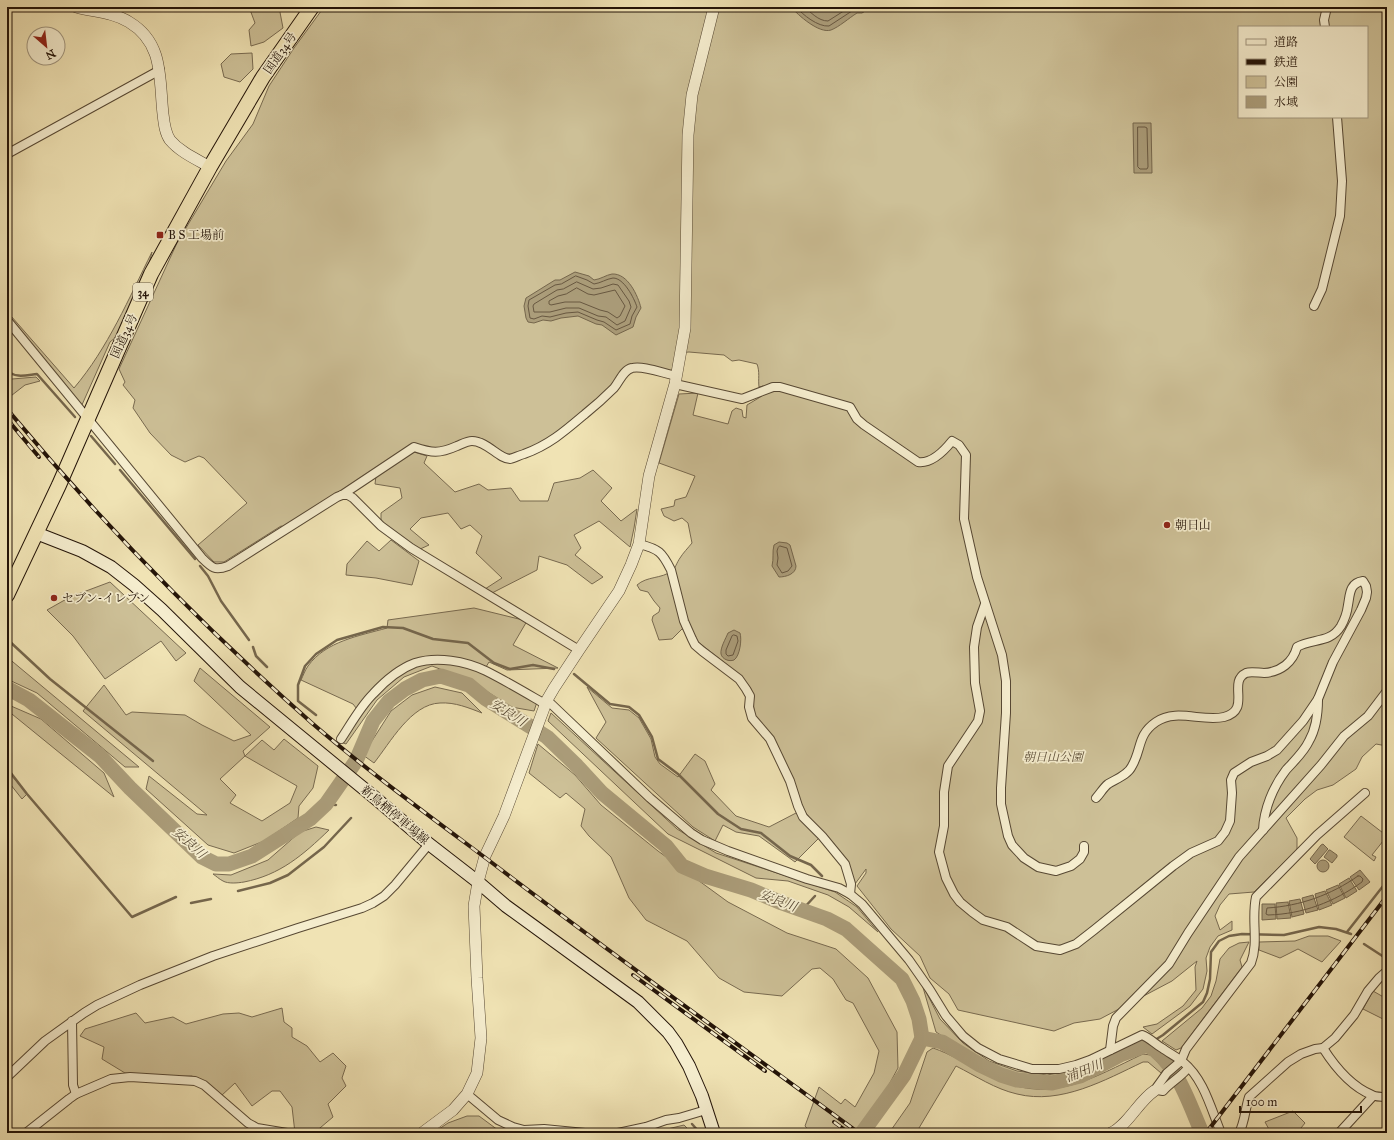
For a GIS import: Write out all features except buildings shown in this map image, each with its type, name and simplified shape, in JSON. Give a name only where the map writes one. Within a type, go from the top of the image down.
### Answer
[{"type":"highway","name":"国道34号","points":[[7,595],[59,485],[151,274],[210,167],[263,77],[312,7]]},
{"type":"main road","name":"新鳥栖停車場線","points":[[36,533],[82,551],[112,568],[128,580],[162,610],[240,687],[429,844],[506,906],[638,1002],[668,1032],[676,1043],[689,1066],[702,1096],[714,1133]]},
{"type":"street","points":[[76,7],[114,15],[128,21],[138,28],[146,37],[153,47],[158,60],[164,126],[169,138],[179,149],[210,167]]},
{"type":"street","points":[[422,1133],[453,1110],[467,1094],[477,1073],[481,1038],[474,906],[478,882],[485,856],[504,816],[546,702],[619,591],[639,544],[649,476],[676,380],[685,328],[688,135],[692,95],[714,7]]},
{"type":"street","points":[[1325,26],[1324,20],[1327,7]]},
{"type":"street","points":[[7,153],[160,70]]},
{"type":"street","points":[[1314,306],[1322,289],[1340,216],[1342,182],[1337,118]]},
{"type":"street","points":[[7,320],[57,383],[88,418],[202,558],[209,566],[215,569],[221,569],[228,566],[342,495],[414,447],[428,452],[437,452],[446,451],[469,441],[476,441],[509,459],[532,451],[552,441],[563,433],[604,398],[616,386],[626,371],[631,368],[640,367],[676,380],[742,399],[773,387],[780,387],[850,407],[857,419],[864,425],[918,462],[929,462],[952,441],[959,445],[966,454],[964,519],[977,577],[1002,655],[1006,682],[1006,713],[1001,804],[1008,836],[1012,845],[1024,858],[1038,868],[1056,871],[1071,866],[1080,859],[1084,852],[1084,846]]},
{"type":"street","points":[[342,495],[348,495],[354,498],[381,526],[411,548],[579,650]]},
{"type":"street","points":[[639,544],[654,548],[660,552],[668,564],[671,570],[684,621],[696,645],[739,678],[746,688],[750,696],[749,707],[752,718],[770,739],[790,781],[803,817],[822,836],[845,864],[851,884],[850,894]]},
{"type":"street","points":[[985,604],[977,627],[974,647],[975,683],[980,711],[978,720],[948,766],[944,792],[944,826],[939,852],[946,878],[960,902],[983,920],[1006,927],[1036,946],[1060,950],[1076,944],[1191,853],[1218,841],[1225,832],[1230,821],[1232,793],[1231,780],[1234,773],[1251,762],[1267,756],[1277,750],[1303,721],[1318,699],[1333,662],[1350,633],[1366,598],[1366,586],[1363,581],[1352,587],[1349,592],[1346,616],[1340,627],[1332,636],[1320,641],[1303,643],[1297,647],[1295,655],[1286,666],[1277,671],[1246,673],[1240,678],[1238,684],[1240,698],[1235,712],[1225,717],[1211,718],[1176,715],[1167,716],[1156,722],[1144,732],[1132,767],[1108,785],[1096,798]]},
{"type":"street","points":[[341,739],[372,695],[398,672],[414,664],[443,660],[465,663],[485,670],[546,702],[650,798],[691,833],[702,840],[728,852],[838,888],[850,894],[862,904],[909,960],[946,1016],[963,1036],[978,1048],[999,1059],[1032,1069],[1059,1069],[1076,1065],[1142,1035],[1158,1045],[1178,1063],[1188,1068],[1194,1074],[1202,1088],[1221,1133]]},
{"type":"street","points":[[1110,1050],[1113,1026],[1116,1018],[1169,964],[1238,857],[1322,765],[1344,736],[1368,716],[1387,691]]},
{"type":"street","points":[[1263,830],[1263,822],[1276,785],[1309,743],[1313,735],[1318,713],[1318,699]]},
{"type":"street","points":[[1111,1133],[1121,1126],[1154,1091],[1167,1073],[1178,1063],[1186,1049],[1251,963],[1254,948],[1253,909],[1256,897],[1317,835],[1365,793]]},
{"type":"street","points":[[7,1077],[45,1041],[97,1005],[171,972],[213,956],[362,908],[384,896],[429,844]]},
{"type":"street","points":[[1238,1133],[1242,1127],[1249,1097],[1288,1062],[1301,1054],[1323,1048],[1346,1026],[1368,991],[1379,978],[1387,972]]},
{"type":"street","points":[[72,1022],[73,1085],[76,1094]]},
{"type":"street","points":[[1323,1048],[1339,1071],[1351,1082],[1373,1096],[1387,1097]]},
{"type":"street","points":[[1154,1091],[1163,1091],[1188,1068]]},
{"type":"street","points":[[26,1133],[76,1094],[111,1079],[120,1077],[191,1080],[204,1085],[248,1123],[258,1128],[287,1133]]},
{"type":"street","points":[[467,1094],[498,1120],[513,1128],[524,1130],[544,1129],[585,1133]]},
{"type":"street","points":[[1339,1133],[1373,1096]]},
{"type":"street","points":[[618,1133],[646,1127],[666,1120],[679,1118],[706,1110]]},
{"type":"green space","points":[[249,7],[279,7],[283,28],[264,42],[251,46],[249,30],[255,23]]},
{"type":"green space","name":"朝日山公園","points":[[324,7],[1387,7],[1387,746],[1376,744],[1362,757],[1356,769],[1333,785],[1317,790],[1305,799],[1286,818],[1297,838],[1297,849],[1254,892],[1229,894],[1220,905],[1215,916],[1220,930],[1232,921],[1232,930],[1218,936],[1210,947],[1206,958],[1207,971],[1203,989],[1190,1006],[1152,1034],[1143,1027],[1157,1024],[1183,1006],[1196,990],[1195,967],[1197,961],[1172,981],[1100,1019],[1074,1023],[1054,1031],[958,1010],[949,994],[930,978],[920,956],[891,929],[857,886],[866,873],[866,869],[855,884],[848,865],[805,812],[798,795],[756,719],[752,692],[747,684],[734,671],[697,641],[694,634],[682,629],[672,639],[659,640],[652,620],[653,616],[659,612],[660,608],[648,592],[640,590],[637,585],[645,580],[668,574],[672,571],[681,556],[692,543],[688,523],[682,518],[674,521],[664,516],[661,509],[674,506],[675,500],[686,497],[695,476],[659,463],[679,394],[698,393],[693,415],[728,424],[732,411],[736,408],[742,410],[743,417],[746,418],[747,405],[762,396],[764,386],[759,387],[759,373],[757,364],[739,360],[732,361],[724,355],[689,352],[676,353],[672,371],[645,366],[626,366],[615,384],[551,438],[527,451],[506,454],[483,439],[473,437],[440,451],[415,445],[285,527],[281,526],[224,562],[214,562],[198,545],[247,503],[204,458],[199,456],[185,462],[171,455],[150,433],[133,408],[135,400],[123,385],[125,382],[119,369],[177,243],[226,161],[253,124],[269,86]]},
{"type":"green space","points":[[252,53],[253,69],[240,82],[224,77],[221,64],[231,54]]},
{"type":"green space","points":[[152,252],[148,268],[116,337],[110,342],[81,407],[7,317],[7,313],[74,388],[108,340]]},
{"type":"green space","points":[[7,374],[12,379],[36,377],[40,381],[25,385],[7,399]]},
{"type":"green space","points":[[414,452],[427,456],[424,463],[455,492],[479,484],[488,490],[511,488],[520,501],[548,501],[554,483],[580,478],[593,470],[612,488],[601,501],[621,521],[637,509],[630,547],[599,521],[574,535],[581,548],[575,555],[603,577],[592,584],[567,565],[539,556],[537,570],[492,593],[485,589],[502,578],[476,553],[482,536],[470,525],[461,529],[448,513],[421,518],[410,529],[429,545],[418,550],[381,521],[381,513],[402,498],[400,488],[375,484],[376,476]]},
{"type":"green space","points":[[391,540],[419,561],[412,585],[376,578],[346,575],[347,564],[367,541],[379,551]]},
{"type":"green space","points":[[110,582],[186,653],[176,661],[161,641],[105,679],[73,636],[47,610],[70,597]]},
{"type":"green space","points":[[474,608],[527,621],[513,645],[558,668],[507,670],[489,662],[483,672],[537,702],[534,711],[511,707],[471,681],[432,666],[404,677],[377,700],[346,744],[341,742],[360,713],[353,704],[301,680],[307,668],[315,658],[334,645],[354,637],[387,628],[388,620]]},
{"type":"green space","points":[[7,657],[139,767],[125,767],[37,693],[7,679]]},
{"type":"green space","points":[[200,668],[270,727],[243,751],[245,756],[262,740],[274,750],[284,739],[318,766],[313,788],[299,806],[298,818],[264,841],[234,853],[208,845],[146,789],[149,776],[197,814],[207,815],[83,711],[104,685],[126,715],[132,712],[185,715],[234,741],[251,735],[194,681]],"holes":[[[245,756],[297,786],[290,803],[262,821],[230,803],[236,795],[220,779]]]},
{"type":"green space","points":[[435,687],[462,693],[482,713],[451,703],[429,705],[411,717],[402,726],[374,763],[363,755],[391,711],[412,695]]},
{"type":"green space","points":[[587,687],[612,708],[629,710],[639,718],[651,739],[655,757],[660,764],[678,777],[695,754],[705,761],[715,784],[711,790],[736,816],[769,827],[796,813],[819,838],[795,862],[759,836],[736,832],[723,825],[715,841],[693,827],[596,738],[606,722]]},
{"type":"green space","points":[[7,702],[11,706],[41,719],[104,773],[114,797],[7,710]]},
{"type":"green space","points":[[551,713],[677,829],[716,853],[835,892],[857,907],[878,932],[849,907],[828,895],[788,881],[756,878],[668,834],[548,721]]},
{"type":"green space","points":[[538,744],[575,775],[601,805],[658,851],[728,902],[787,933],[836,949],[868,978],[897,1032],[898,1068],[873,1114],[855,1133],[811,1133],[805,1126],[819,1087],[841,1104],[845,1099],[855,1107],[874,1073],[879,1051],[853,1003],[846,1000],[833,979],[820,968],[812,969],[782,996],[744,992],[719,978],[687,941],[646,920],[629,898],[611,857],[589,836],[581,826],[585,809],[566,793],[560,798],[529,773]]},
{"type":"green space","points":[[7,770],[27,794],[22,799],[7,780]]},
{"type":"green space","points":[[1361,816],[1387,836],[1372,855],[1376,857],[1374,861],[1344,837]]},
{"type":"green space","points":[[316,827],[329,830],[300,856],[280,869],[257,879],[233,883],[225,882],[213,874],[231,875],[268,860],[300,832]]},
{"type":"green space","points":[[1309,936],[1328,936],[1341,941],[1322,962],[1298,949],[1280,958],[1259,950],[1259,942],[1295,941]]},
{"type":"green space","points":[[1249,942],[1240,960],[1242,967],[1181,1048],[1176,1050],[1162,1041],[1202,1008],[1211,996],[1216,981],[1220,959],[1229,948],[1239,943]]},
{"type":"green space","points":[[922,984],[940,1019],[963,1043],[989,1061],[1017,1071],[1047,1075],[1070,1071],[1101,1059],[1143,1039],[1148,1043],[1130,1047],[1077,1074],[1050,1080],[1013,1075],[973,1056],[936,1032]]},
{"type":"green space","points":[[1373,991],[1387,999],[1387,1021],[1363,1009]]},
{"type":"green space","points":[[282,1008],[284,1022],[292,1028],[292,1037],[307,1046],[320,1062],[333,1053],[346,1066],[342,1078],[346,1086],[328,1104],[333,1117],[314,1133],[295,1133],[292,1107],[280,1091],[272,1091],[252,1106],[235,1083],[221,1096],[192,1076],[161,1077],[125,1073],[102,1059],[104,1047],[80,1036],[85,1029],[136,1013],[145,1023],[173,1017],[186,1024],[223,1014],[239,1013],[252,1017]]},
{"type":"green space","points":[[933,1048],[952,1056],[996,1079],[1017,1086],[1036,1089],[1072,1085],[1107,1072],[1143,1054],[1151,1055],[1164,1069],[1161,1073],[1148,1062],[1143,1062],[1082,1089],[1050,1096],[1033,1097],[1001,1089],[956,1066],[916,1133],[889,1133],[910,1103],[927,1052]]},
{"type":"green space","points":[[1293,1111],[1305,1123],[1297,1133],[1271,1133],[1265,1122]]},
{"type":"green space","points":[[467,1116],[479,1116],[502,1133],[433,1133],[448,1123]]},
{"type":"green space","points":[[684,1125],[692,1133],[651,1133]]},
{"type":"water","points":[[791,7],[872,7],[862,13],[857,13],[834,29],[826,30],[815,27]]},
{"type":"water","points":[[1133,123],[1151,123],[1152,173],[1134,173]]},
{"type":"water","points":[[575,272],[589,276],[594,280],[612,274],[623,277],[635,292],[641,308],[633,327],[616,335],[602,325],[578,316],[551,321],[543,320],[534,323],[528,322],[524,306],[526,298],[555,280],[560,280]]},
{"type":"water","points":[[779,542],[790,545],[796,569],[787,576],[779,577],[772,566],[774,545]]},
{"type":"water","points":[[734,630],[740,633],[741,639],[738,655],[732,661],[724,659],[721,654],[721,649],[728,633]]},
{"type":"water","points":[[1323,844],[1328,849],[1315,864],[1310,859]]},
{"type":"water","points":[[1329,850],[1337,855],[1332,863],[1324,857]]},
{"type":"water","points":[[1323,860],[1327,862],[1329,866],[1327,870],[1323,872],[1319,870],[1317,866],[1319,862]]},
{"type":"water","points":[[1360,870],[1370,882],[1359,890],[1350,877]]},
{"type":"water","points":[[1349,878],[1357,891],[1346,898],[1339,884]]},
{"type":"water","points":[[1338,885],[1345,898],[1333,904],[1326,890]]},
{"type":"water","points":[[1325,891],[1332,905],[1319,910],[1315,894]]},
{"type":"water","points":[[1313,895],[1318,910],[1306,913],[1302,898]]},
{"type":"water","points":[[1300,899],[1304,914],[1292,917],[1289,901]]},
{"type":"water","points":[[1288,902],[1291,918],[1277,919],[1276,903]]},
{"type":"water","points":[[1262,904],[1275,904],[1276,919],[1262,920]]},
{"type":"waterway","points":[[7,370],[14,375],[25,376],[37,374],[75,417]]},
{"type":"waterway","points":[[91,436],[115,464]]},
{"type":"waterway","points":[[120,470],[195,559]]},
{"type":"waterway","points":[[200,566],[208,576],[221,601],[249,640]]},
{"type":"waterway","points":[[316,715],[298,701],[298,685],[305,666],[316,654],[337,640],[383,627],[403,628],[433,639],[468,643],[494,663],[510,669],[533,665],[554,669]]},
{"type":"waterway","points":[[7,639],[50,679],[153,761]]},
{"type":"waterway","points":[[253,647],[256,656],[267,667]]},
{"type":"waterway","points":[[574,674],[610,704],[629,707],[639,715],[652,737],[658,759],[678,774],[718,814],[741,829],[761,833],[790,856],[811,865],[822,876]]},
{"type":"waterway","name":"安良川","points":[[7,688],[29,700],[100,756],[130,788],[202,857],[216,864],[229,864],[252,856],[310,819],[326,804],[356,761],[373,721],[389,701],[405,689],[422,680],[441,676],[469,685],[486,699],[547,737],[602,793],[666,846],[682,866],[705,876],[751,890],[827,919],[846,929],[902,979],[913,1001],[919,1019],[922,1038],[904,1075],[862,1133]]},
{"type":"waterway","points":[[7,768],[27,794],[132,917],[176,897]]},
{"type":"waterway","points":[[326,804],[336,805]]},
{"type":"waterway","points":[[238,891],[270,883],[288,875],[324,847],[351,818]]},
{"type":"waterway","points":[[1347,932],[1387,881]]},
{"type":"waterway","points":[[802,910],[815,896]]},
{"type":"waterway","points":[[191,903],[211,899]]},
{"type":"waterway","points":[[1147,1045],[1163,1035],[1203,1002],[1207,993],[1210,979],[1211,952],[1219,941],[1229,936],[1242,934],[1284,935],[1319,927],[1336,929],[1351,934]]},
{"type":"waterway","points":[[1364,944],[1387,959]]},
{"type":"waterway","name":"浦田川","points":[[922,1038],[942,1042],[980,1065],[1001,1075],[1017,1080],[1052,1083],[1080,1076],[1120,1055],[1147,1045],[1157,1052],[1174,1072],[1187,1097],[1202,1133]]},
{"type":"waterway","points":[[692,1124],[700,1133]]},
{"type":"railway","points":[[7,409],[116,533],[193,612],[272,687],[334,742],[421,810],[533,894],[859,1133]]},
{"type":"railway","points":[[7,419],[39,457]]},
{"type":"railway","points":[[1206,1133],[1387,896]]},
{"type":"railway","points":[[633,975],[765,1071]]},
{"type":"railway","points":[[834,1122],[849,1133]]},
{"type":"place","name":"B S 工場前","points":[[160,235]]},
{"type":"place","name":"朝日山","points":[[1167,525]]},
{"type":"place","name":"セブン-イレブン","points":[[54,598]]}]
